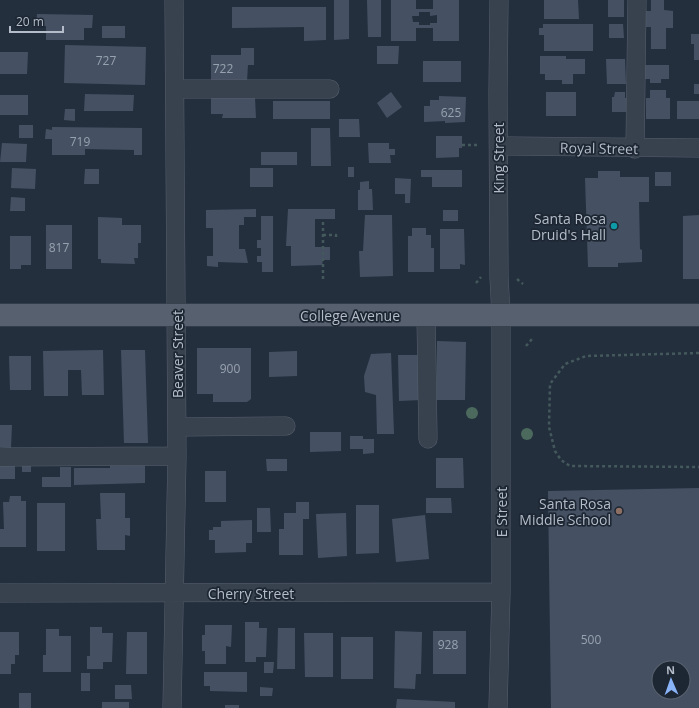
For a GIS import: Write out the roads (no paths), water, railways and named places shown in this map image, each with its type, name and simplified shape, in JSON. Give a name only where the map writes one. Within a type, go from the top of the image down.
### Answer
[{"type":"main road","name":"College Avenue","points":[[0,315],[699,315]]},
{"type":"street","name":"Beaver Street","points":[[172,708],[177,456],[174,0]]},
{"type":"street","name":"King Street","points":[[499,0],[499,276],[501,315]]},
{"type":"street","points":[[636,149],[637,0]]},
{"type":"street","points":[[175,89],[330,89]]},
{"type":"street","name":"Royal Street","points":[[499,146],[636,149],[699,148]]},
{"type":"street","points":[[426,315],[428,439]]},
{"type":"street","name":"E Street","points":[[498,708],[501,592],[501,315]]},
{"type":"street","points":[[177,427],[286,426]]},
{"type":"street","points":[[0,457],[177,456]]},
{"type":"street","name":"Cherry Street","points":[[0,592],[501,592]]},
{"type":"place","name":"Santa Rosa Druid's Hall","points":[[614,226]]},
{"type":"place","name":"Santa Rosa Middle School","points":[[619,511]]}]
